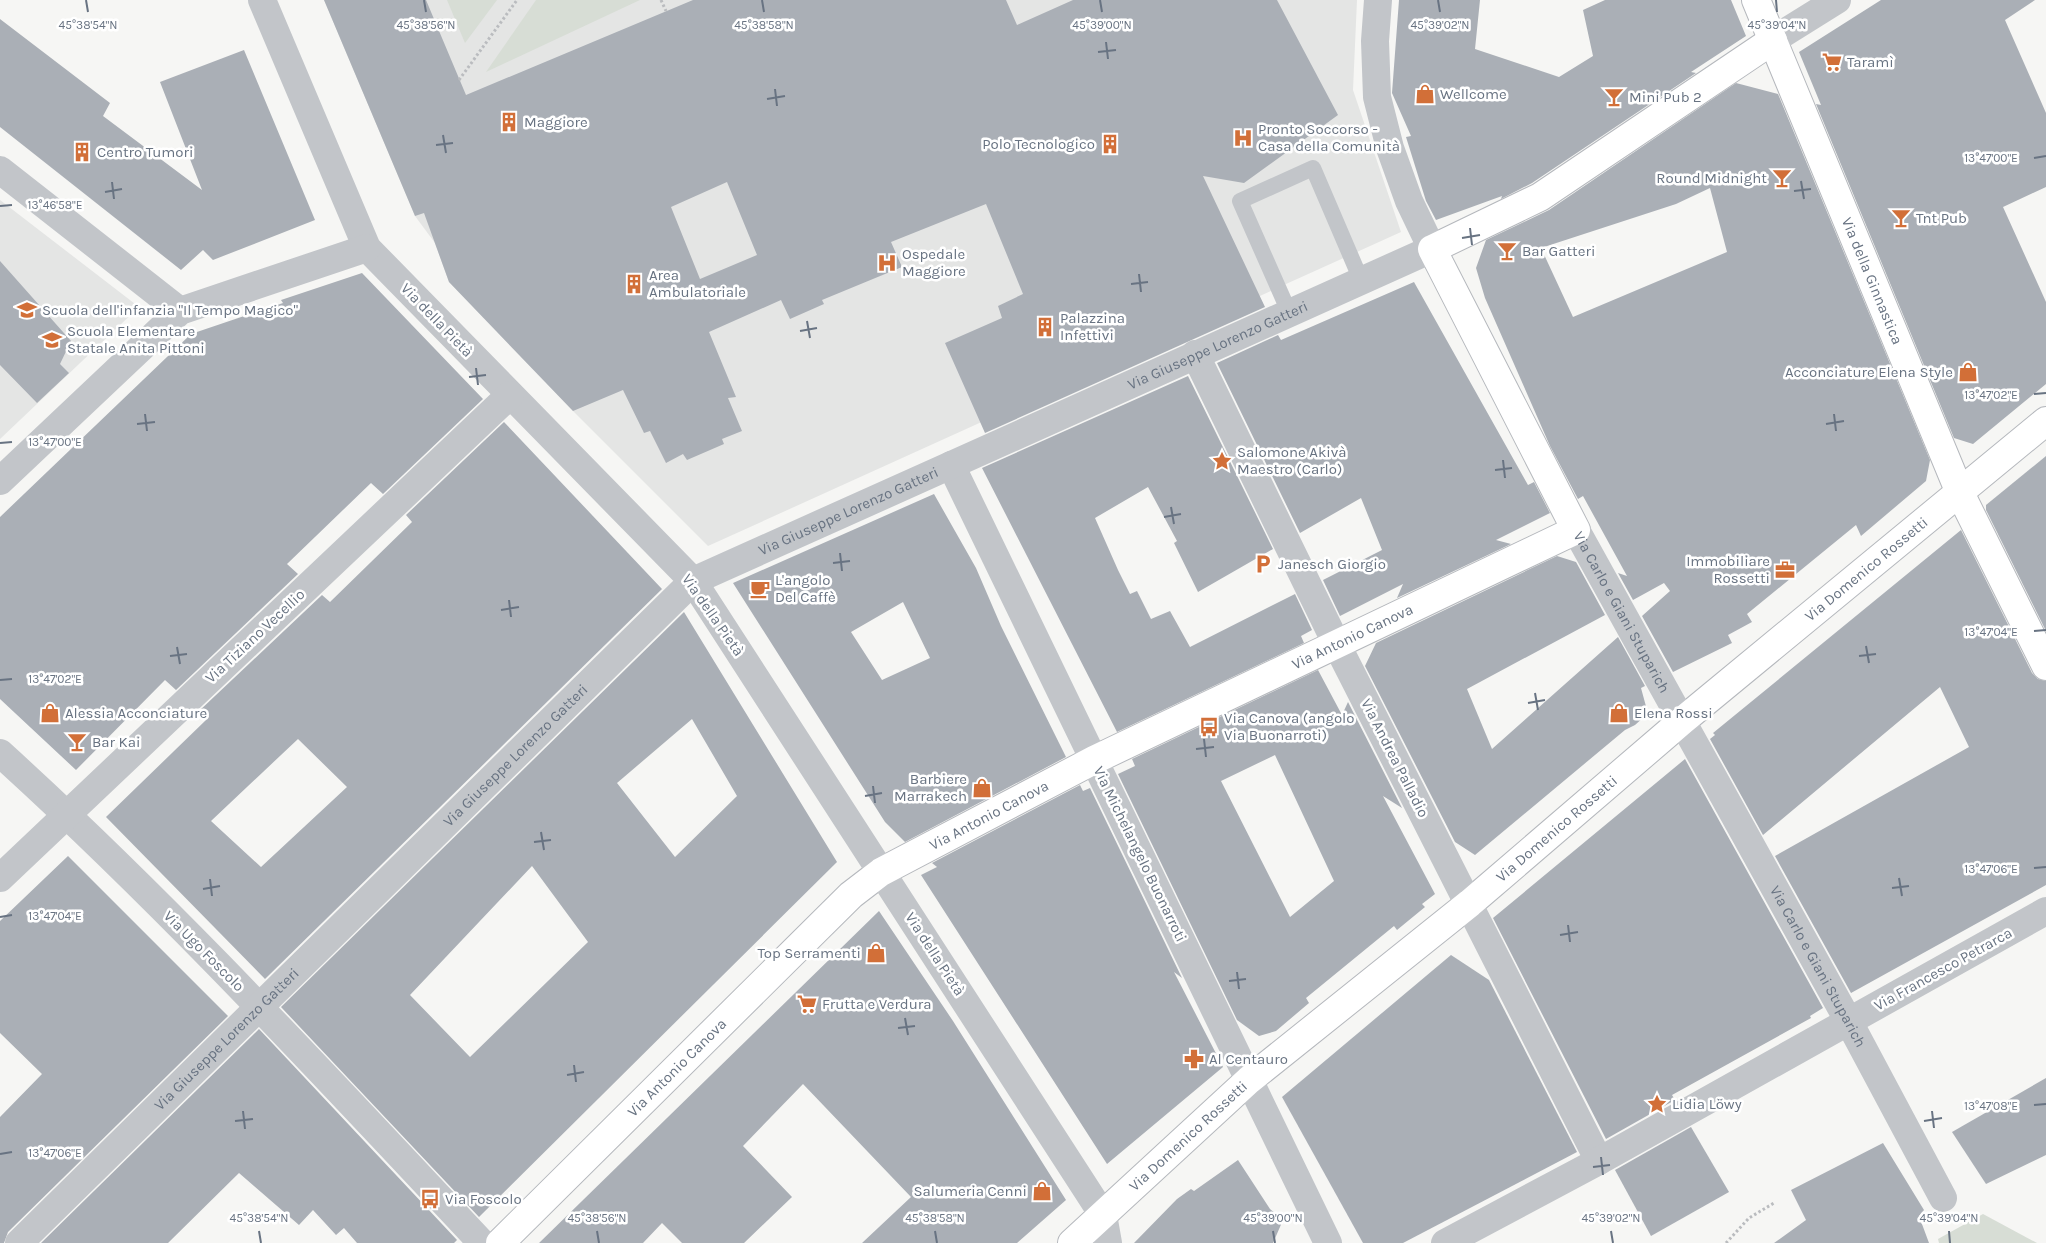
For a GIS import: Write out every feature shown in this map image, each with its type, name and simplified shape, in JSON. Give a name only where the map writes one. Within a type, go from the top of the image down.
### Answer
[{"type":"main road","name":"Via della Ginnastica","points":[[1756,0],[1960,493],[2046,666]]},
{"type":"main road","name":"Via Giuseppe Lorenzo Gatteri","points":[[1432,249],[1540,197],[1773,40]]},
{"type":"main road","name":"Via Carlo e Giani Stuparich","points":[[1432,249],[1576,530]]},
{"type":"main road","name":"Via Domenico Rossetti","points":[[1072,1243],[1249,1080],[1470,903],[1682,721],[2046,421]]},
{"type":"main road","name":"Via Antonio Canova","points":[[500,1243],[844,902],[881,872],[1094,760],[1576,530]]},
{"type":"street","name":"Via della Pietà","points":[[262,0],[367,248],[693,581],[1103,1214],[1108,1243]]},
{"type":"street","name":"Via Carlo e Giani Stuparich","points":[[1378,0],[1375,41],[1377,97],[1390,148],[1405,192],[1432,249]]},
{"type":"street","name":"Via Giuseppe Lorenzo Gatteri","points":[[1773,40],[1837,0]]},
{"type":"street","points":[[0,170],[180,311]]},
{"type":"street","points":[[0,481],[180,311],[367,248]]},
{"type":"street","name":"Via Giuseppe Lorenzo Gatteri","points":[[19,1243],[693,581],[1432,249]]},
{"type":"street","name":"Via Andrea Palladio","points":[[1195,354],[1336,643],[1470,903],[1599,1161]]},
{"type":"street","name":"Via Tiziano Vecellio","points":[[0,878],[510,395]]},
{"type":"street","name":"Via Michelangelo Buonarroti","points":[[951,465],[1328,1243]]},
{"type":"street","name":"Via Carlo e Giani Stuparich","points":[[1576,530],[1849,1022],[1943,1198]]},
{"type":"street","name":"Via Ugo Foscolo","points":[[0,753],[68,814],[259,1007],[482,1243]]},
{"type":"street","name":"Via Francesco Petrarca","points":[[1445,1243],[1599,1161],[2046,911]]},
{"type":"lane","points":[[1289,312],[1240,201],[1313,168],[1361,280]]},
{"type":"path","points":[[459,80],[517,0]]},
{"type":"path","points":[[661,0],[666,11]]},
{"type":"path","points":[[1726,1243],[1749,1218],[1774,1203]]},
{"type":"shaded area","name":"Ospedale Maggiore","points":[[324,0],[1357,0],[1353,90],[1401,232],[708,546],[573,411],[449,282],[435,243],[415,216]]},
{"type":"shaded area","points":[[447,0],[497,0],[465,43]]},
{"type":"shaded area","points":[[536,0],[640,0],[486,72]]},
{"type":"shaded area","name":"Scuola Elementare Statale Anita Pittoni","points":[[0,200],[139,307],[0,439]]},
{"type":"shaded area","points":[[1983,1214],[2037,1243],[1939,1243],[1938,1239]]},
{"type":"building","name":"Ospedale Maggiore","points":[[324,0],[426,0],[466,95],[693,0],[1006,0],[1017,25],[1073,0],[1277,0],[1338,115],[1244,183],[1203,176],[1265,307],[985,433],[945,343],[1002,318],[998,306],[1023,294],[986,204],[891,242],[902,267],[822,300],[824,304],[790,319],[781,300],[709,332],[736,397],[728,398],[742,431],[722,439],[724,444],[687,460],[683,454],[666,463],[650,431],[644,433],[623,390],[573,411],[449,282],[424,213],[415,216]],"holes":[[[727,182],[757,255],[700,279],[671,207]]]},
{"type":"building","points":[[1399,0],[1480,0],[1475,49],[1559,77],[1593,56],[1583,10],[1605,0],[1731,0],[1746,36],[1691,72],[1696,73],[1532,183],[1501,199],[1502,196],[1436,220],[1426,201],[1406,137],[1411,136],[1392,93]]},
{"type":"building","points":[[1881,0],[2035,0],[2005,20],[2046,113],[2046,187],[2003,207],[2046,302],[2046,384],[1973,444],[1954,438],[1816,104],[1821,105],[1799,52]]},
{"type":"building","name":"Centro Tumori","points":[[0,19],[110,103],[103,116],[202,190],[160,82],[244,50],[315,220],[213,260],[203,250],[181,270],[0,127]]},
{"type":"building","points":[[1736,83],[1778,94],[1930,460],[1926,481],[1861,536],[1856,525],[1747,614],[1752,622],[1728,635],[1732,643],[1673,672],[1642,616],[1670,591],[1664,583],[1633,600],[1618,573],[1627,576],[1583,496],[1578,499],[1550,446],[1485,298],[1476,268],[1486,240],[1549,210]],"holes":[[[1710,188],[1727,252],[1573,317],[1541,248],[1676,204]]]},
{"type":"building","name":"Scuola dell'infanzia \"Il Tempo Magico\"","points":[[0,261],[71,341],[60,364],[69,373],[37,403],[0,365]]},
{"type":"building","points":[[362,273],[483,399],[383,494],[371,483],[287,564],[298,574],[176,690],[165,680],[76,770],[0,699],[0,517],[191,334],[283,303],[281,300]]},
{"type":"building","points":[[1414,282],[1528,485],[1534,482],[1550,513],[1496,540],[1511,544],[1397,598],[1403,584],[1340,616],[1323,580],[1382,550],[1361,498],[1300,533],[1217,363],[1278,335],[1281,340]]},
{"type":"building","points":[[1188,376],[1273,549],[1198,592],[1174,543],[1177,541],[1148,487],[1095,518],[1118,570],[1130,594],[1137,591],[1151,619],[1170,611],[1190,647],[1295,594],[1312,630],[1301,636],[1304,643],[1117,732],[982,468]]},
{"type":"building","points":[[504,422],[662,589],[265,979],[106,817],[206,720],[198,712],[322,595],[330,602],[412,522],[406,515]],"holes":[[[298,739],[347,787],[261,867],[211,821]]]},
{"type":"building","points":[[2046,456],[2046,631],[1986,510],[1986,505]]},
{"type":"building","points":[[934,494],[976,568],[1001,626],[1066,757],[905,842],[885,822],[733,583]],"holes":[[[903,602],[930,658],[882,680],[851,632]]]},
{"type":"building","points":[[1961,530],[2032,673],[2038,679],[2046,681],[2046,885],[1851,993],[1775,856],[1969,747],[1940,687],[1763,835],[1710,739],[1715,735],[1713,733]]},
{"type":"building","points":[[1557,556],[1576,562],[1605,615],[1467,689],[1492,749],[1618,637],[1645,686],[1641,688],[1647,710],[1644,717],[1635,725],[1625,730],[1475,855],[1455,842],[1365,666],[1376,643]]},
{"type":"building","points":[[684,612],[837,862],[479,1217],[281,1007]],"holes":[[[692,719],[737,796],[675,857],[617,783]],[[532,866],[588,942],[470,1057],[410,995]]]},
{"type":"building","points":[[1318,670],[1342,715],[1348,702],[1402,808],[1383,796],[1435,894],[1422,904],[1425,907],[1397,930],[1394,926],[1306,998],[1309,1003],[1276,1031],[1259,1036],[1237,1020],[1118,774],[1135,766],[1132,759]],"holes":[[[1275,755],[1334,881],[1290,917],[1221,781]]]},
{"type":"building","points":[[1685,759],[1823,1008],[1810,1016],[1811,1018],[1672,1095],[1675,1100],[1606,1139],[1493,918]]},
{"type":"building","points":[[1080,785],[1083,791],[1090,788],[1182,978],[1174,972],[1223,1067],[1107,1164],[921,875],[937,867],[932,863]]},
{"type":"building","points":[[68,856],[228,1016],[8,1232],[4,1243],[0,1243],[0,1117],[42,1074],[0,1033],[0,921]]},
{"type":"building","points":[[879,911],[953,1021],[1066,1200],[1017,1243],[862,1243],[911,1197],[803,1084],[743,1146],[792,1197],[744,1243],[682,1243],[662,1223],[643,1243],[539,1243]]},
{"type":"building","points":[[1451,955],[1489,980],[1577,1152],[1403,1243],[1363,1243],[1282,1097]]},
{"type":"building","points":[[259,1029],[457,1240],[454,1243],[357,1243],[344,1228],[336,1235],[313,1210],[299,1225],[239,1173],[168,1243],[41,1243]]},
{"type":"building","points":[[2046,1078],[2046,1155],[1986,1184],[1952,1132]]},
{"type":"building","points":[[1691,1127],[1729,1192],[1651,1236],[1615,1170]]},
{"type":"building","points":[[1883,1143],[1924,1210],[1919,1216],[1929,1243],[1774,1243],[1806,1220],[1791,1190]]},
{"type":"building","points":[[1238,1160],[1270,1209],[1283,1220],[1273,1243],[1134,1243],[1177,1199],[1191,1189],[1194,1191]]},
{"type":"place","name":"Taramì","points":[[1832,62]]},
{"type":"place","name":"Wellcome","points":[[1425,94]]},
{"type":"place","name":"Mini Pub 2","points":[[1614,97]]},
{"type":"place","name":"Maggiore","points":[[509,122]]},
{"type":"place","name":"Pronto Soccorso - Casa della Comunità","points":[[1243,138]]},
{"type":"place","name":"Polo Tecnologico","points":[[1110,144]]},
{"type":"place","name":"Centro Tumori","points":[[82,152]]},
{"type":"place","name":"Round Midnight","points":[[1782,178]]},
{"type":"place","name":"Tnt Pub","points":[[1901,218]]},
{"type":"place","name":"Bar Gatteri","points":[[1507,251]]},
{"type":"place","name":"Ospedale Maggiore","points":[[887,263]]},
{"type":"place","name":"Area Ambulatoriale","points":[[634,284]]},
{"type":"place","name":"Scuola dell'infanzia \"Il Tempo Magico\"","points":[[27,310]]},
{"type":"place","name":"Palazzina Infettivi","points":[[1045,327]]},
{"type":"place","name":"Scuola Elementare Statale Anita Pittoni","points":[[52,340]]},
{"type":"place","name":"Acconciature Elena Style","points":[[1968,372]]},
{"type":"place","name":"Salomone Akivà Maestro (Carlo)","points":[[1222,461]]},
{"type":"place","name":"Janesch Giorgio","points":[[1263,564]]},
{"type":"place","name":"Immobiliare Rossetti","points":[[1785,570]]},
{"type":"place","name":"L'angolo Del Caffè","points":[[760,589]]},
{"type":"place","name":"Alessia Acconciature","points":[[50,713]]},
{"type":"place","name":"Elena Rossi","points":[[1619,713]]},
{"type":"place","name":"Via Canova (angolo Via Buonarroti)","points":[[1209,727]]},
{"type":"place","name":"Bar Kai","points":[[77,742]]},
{"type":"place","name":"Barbiere Marrakech","points":[[982,788]]},
{"type":"place","name":"Top Serramenti","points":[[876,953]]},
{"type":"place","name":"Frutta e Verdura","points":[[807,1004]]},
{"type":"place","name":"Al Centauro","points":[[1194,1059]]},
{"type":"place","name":"Lidia Löwy","points":[[1657,1104]]},
{"type":"place","name":"Salumeria Cenni","points":[[1042,1191]]},
{"type":"place","name":"Via Foscolo","points":[[430,1199]]}]
